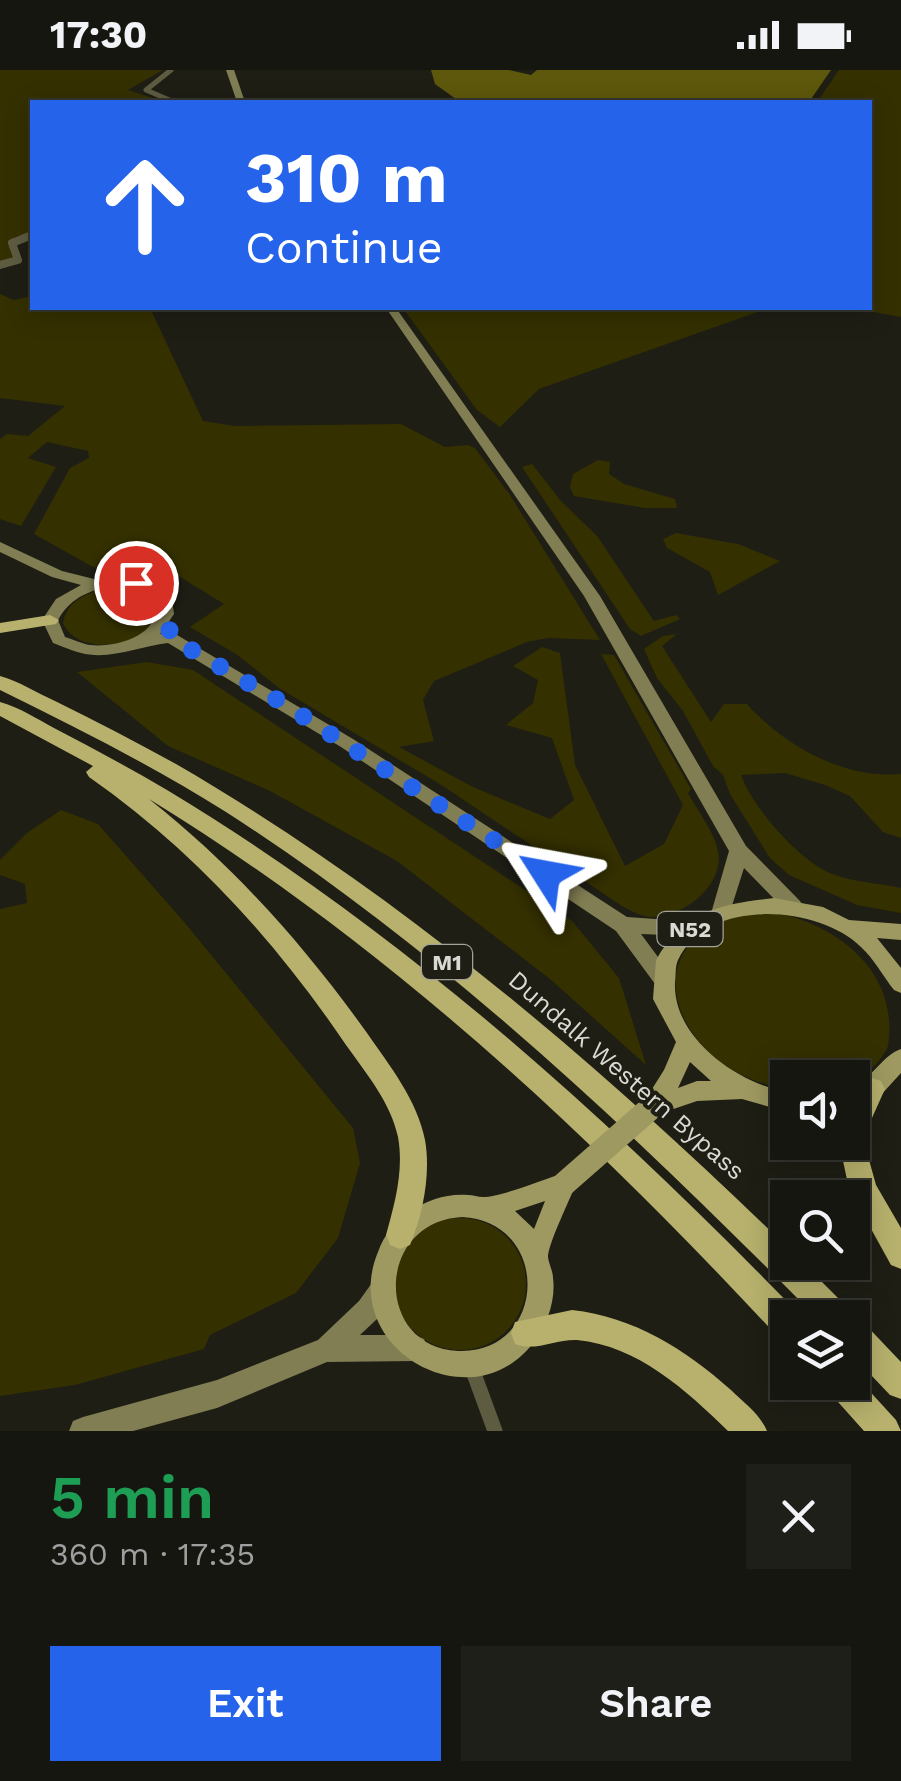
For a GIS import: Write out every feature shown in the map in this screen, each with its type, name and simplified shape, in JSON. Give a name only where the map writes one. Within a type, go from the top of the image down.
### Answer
[{"type":"highway","points":[[0,628],[50,620]]},
{"type":"highway","name":"Dundalk Western Bypass","points":[[0,682],[117,740],[196,785],[392,917],[550,1044],[728,1207],[820,1300]]},
{"type":"highway","points":[[0,709],[112,782],[176,830],[255,907],[319,983],[376,1066],[411,1137],[414,1177],[400,1235]]},
{"type":"highway","name":"M1","points":[[0,709],[175,803],[346,920],[538,1079],[633,1167],[770,1306]]},
{"type":"highway","points":[[856,1160],[863,1188],[901,1255]]},
{"type":"highway","points":[[526,1333],[571,1325],[605,1330],[638,1343],[686,1373],[751,1431]]},
{"type":"highway","points":[[870,1351],[901,1384]]},
{"type":"highway","points":[[857,1400],[885,1431]]},
{"type":"main road","points":[[230,70],[240,100]]},
{"type":"main road","points":[[392,310],[582,580],[739,851],[793,906]]},
{"type":"main road","points":[[0,546],[57,574],[98,584]]},
{"type":"main road","points":[[57,574],[60,603]]},
{"type":"main road","points":[[118,581],[152,588],[163,596],[168,608],[168,629],[107,651],[88,651],[59,640],[50,620],[60,603],[79,590],[118,581]]},
{"type":"main road","points":[[168,629],[624,925],[665,982]]},
{"type":"main road","points":[[722,910],[739,851]]},
{"type":"main road","name":"N52","points":[[770,1097],[743,1089],[704,1064],[676,1030],[665,999],[670,953],[692,928],[722,910],[760,904],[793,906],[846,926],[901,932]]},
{"type":"main road","points":[[624,925],[692,928]]},
{"type":"main road","name":"N52","points":[[846,926],[877,950],[901,984]]},
{"type":"main road","name":"N52","points":[[400,1235],[412,1223],[439,1209],[485,1209],[564,1184],[652,1106],[673,1076],[687,1044]]},
{"type":"main road","points":[[870,1085],[901,1058]]},
{"type":"main road","name":"N52","points":[[652,1106],[697,1091],[743,1089]]},
{"type":"main road","name":"N52","points":[[526,1333],[542,1296],[536,1255],[564,1184]]},
{"type":"main road","points":[[485,1209],[518,1229],[536,1255]]},
{"type":"main road","points":[[327,1350],[368,1310],[382,1289],[388,1254],[400,1235]]},
{"type":"main road","points":[[382,1289],[392,1320],[415,1348],[440,1360],[470,1363],[493,1358],[526,1333]]},
{"type":"main road","points":[[83,1431],[217,1394],[327,1350],[415,1348]]},
{"type":"street","points":[[169,100],[146,90],[171,70]]},
{"type":"street","points":[[0,265],[18,260],[15,239],[30,235]]},
{"type":"street","points":[[470,1363],[495,1431]]},
{"type":"shaded area","points":[[0,70],[163,70],[128,90],[159,100],[30,100],[30,233],[8,243],[14,260],[0,264]]},
{"type":"shaded area","points":[[431,70],[509,70],[531,75],[537,70],[831,70],[810,100],[457,100],[435,84]]},
{"type":"shaded area","points":[[839,70],[901,70],[901,317],[863,310],[872,310],[872,100],[818,100]]},
{"type":"shaded area","points":[[0,294],[14,300],[30,296],[30,310],[151,310],[203,421],[235,426],[401,424],[445,447],[475,448],[510,495],[600,640],[548,638],[527,642],[434,681],[423,700],[434,741],[399,747],[473,787],[550,819],[574,800],[552,738],[506,725],[533,703],[538,680],[513,666],[542,647],[560,653],[575,765],[625,866],[664,844],[683,805],[601,654],[614,655],[691,789],[688,793],[715,841],[719,858],[713,880],[686,907],[663,916],[644,916],[622,906],[443,786],[279,688],[236,654],[190,627],[224,604],[164,567],[93,567],[34,534],[70,468],[89,458],[88,451],[47,442],[28,458],[56,467],[21,526],[0,519],[0,439],[7,434],[28,436],[65,406],[0,398]]},
{"type":"shaded area","points":[[404,310],[763,310],[539,389],[500,427],[477,410]]},
{"type":"shaded area","points":[[598,460],[610,462],[609,474],[624,484],[675,499],[677,508],[645,508],[574,496],[570,487],[573,474]]},
{"type":"shaded area","points":[[532,464],[561,501],[597,536],[654,621],[676,615],[680,619],[641,636],[630,629],[522,467]]},
{"type":"shaded area","points":[[676,533],[738,544],[780,561],[718,595],[710,572],[667,548],[663,539]]},
{"type":"shaded area","points":[[126,587],[140,590],[158,603],[160,612],[145,632],[125,642],[101,645],[78,639],[69,632],[63,623],[71,605],[96,591]]},
{"type":"shaded area","points":[[677,634],[662,646],[711,722],[724,704],[747,704],[779,733],[816,757],[858,771],[901,774],[901,838],[883,832],[850,796],[825,785],[785,773],[741,775],[766,817],[804,856],[838,876],[901,888],[901,913],[857,905],[789,875],[770,858],[683,711],[657,678],[644,649],[663,636]]},
{"type":"shaded area","points":[[147,662],[193,670],[572,921],[619,978],[646,1065],[550,979],[397,861],[270,791],[168,746],[77,672]]},
{"type":"shaded area","points":[[61,810],[98,824],[185,923],[353,1128],[360,1163],[338,1238],[296,1293],[210,1335],[204,1349],[75,1385],[0,1396],[0,909],[27,903],[25,884],[0,875],[0,860],[27,833]]},
{"type":"shaded area","points":[[761,911],[786,915],[833,935],[854,951],[883,992],[889,1017],[888,1046],[879,1061],[870,1069],[870,1060],[770,1060],[770,1084],[748,1078],[716,1059],[692,1032],[678,1003],[677,973],[688,946],[716,924]]},
{"type":"shaded area","points":[[460,1218],[485,1223],[507,1237],[521,1259],[526,1284],[521,1309],[507,1331],[485,1345],[460,1350],[435,1345],[413,1331],[399,1309],[394,1284],[399,1259],[413,1237],[435,1223]]},
{"type":"route","points":[[136,583],[163,596],[171,638],[385,767],[546,874]]}]
